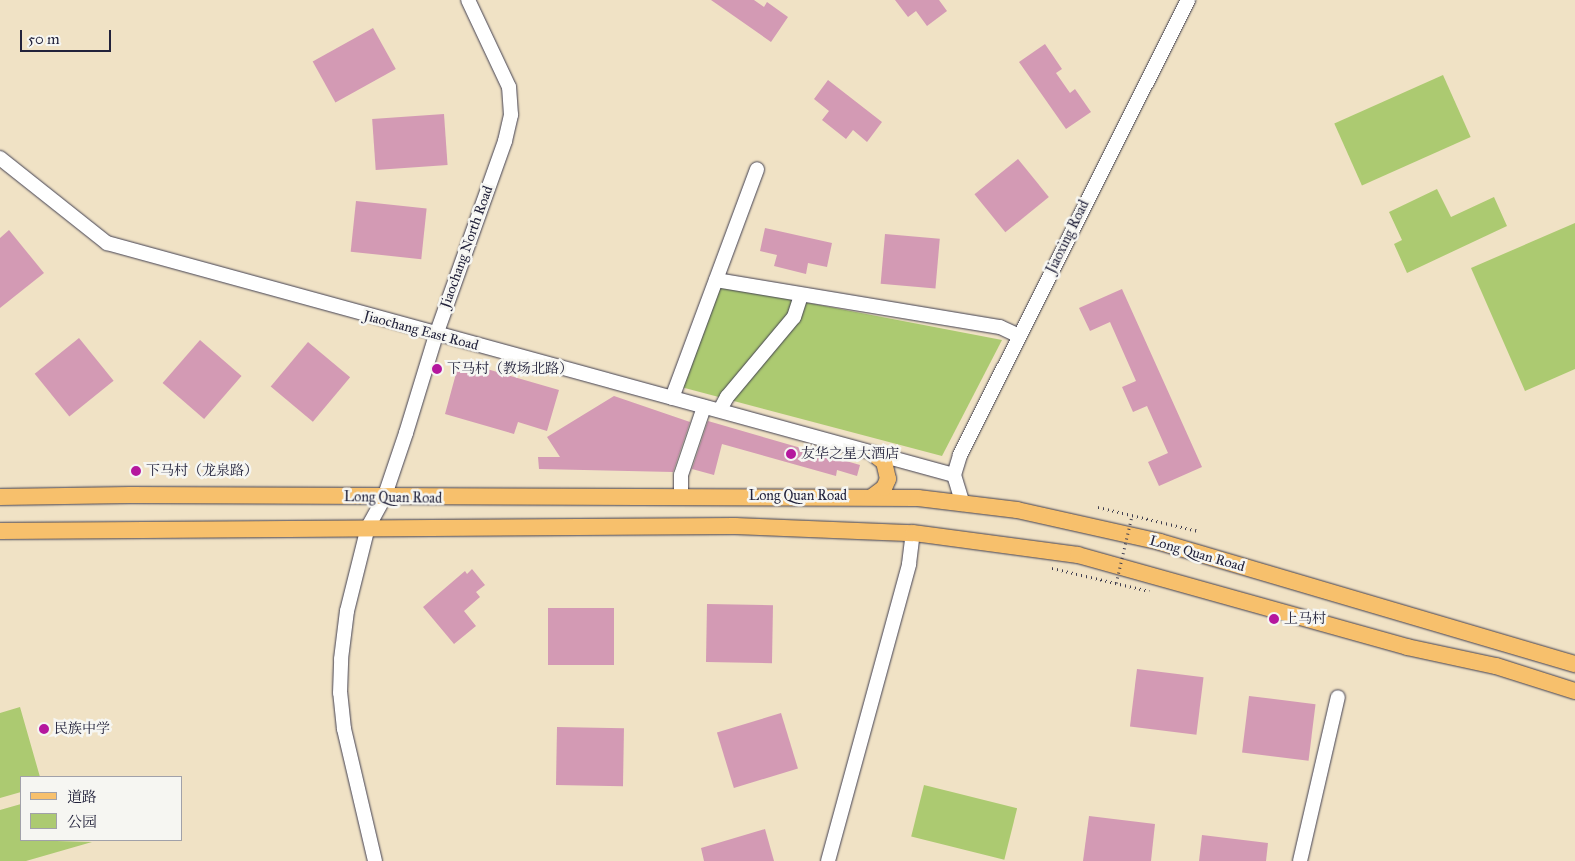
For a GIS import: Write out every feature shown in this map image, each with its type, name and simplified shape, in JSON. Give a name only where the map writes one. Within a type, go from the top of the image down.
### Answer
[{"type":"main road","points":[[872,497],[884,488],[888,479],[887,467],[875,455]]},
{"type":"main road","name":"Long Quan Road","points":[[0,497],[140,495],[384,498],[872,497],[963,504],[1017,510],[1160,542],[1575,664]]},
{"type":"main road","name":"Long Quan Road","points":[[0,531],[734,526],[913,533],[1078,555],[1407,648],[1496,666],[1575,691]]},
{"type":"street","name":"Jiaochang North Road","points":[[375,861],[351,762],[340,693],[347,611],[368,527],[384,498],[436,335],[505,141],[511,114],[509,87],[468,0]]},
{"type":"street","name":"Jiaoxing Road","points":[[954,475],[960,455],[1188,0]]},
{"type":"street","name":"Jiaochang East Road","points":[[0,158],[107,243],[436,335],[720,410],[875,455],[954,475]]},
{"type":"street","points":[[672,398],[758,169]]},
{"type":"street","points":[[716,280],[1000,327],[1019,336]]},
{"type":"street","points":[[720,410],[727,397],[794,318],[802,295]]},
{"type":"street","points":[[681,497],[681,475],[704,406]]},
{"type":"street","points":[[954,475],[963,504]]},
{"type":"street","points":[[828,861],[910,564],[913,533]]},
{"type":"street","points":[[1300,861],[1338,697]]},
{"type":"path","points":[[1098,507],[1198,531]]},
{"type":"path","points":[[1116,583],[1132,515]]},
{"type":"path","points":[[1052,568],[1149,591]]},
{"type":"green space","points":[[1443,75],[1471,137],[1362,186],[1334,123]]},
{"type":"green space","points":[[1437,189],[1451,217],[1494,197],[1507,226],[1407,273],[1394,244],[1402,240],[1389,212]]},
{"type":"green space","points":[[1575,223],[1575,369],[1525,391],[1471,268]]},
{"type":"green space","points":[[720,286],[1002,340],[942,456],[681,387]]},
{"type":"green space","points":[[20,707],[40,776],[20,776],[20,792],[0,798],[0,713]]},
{"type":"green space","points":[[924,785],[1017,808],[1004,860],[911,836]]},
{"type":"green space","points":[[20,804],[20,841],[92,842],[26,861],[0,861],[0,810]]},
{"type":"building","points":[[711,0],[754,0],[764,7],[767,2],[788,17],[771,42]]},
{"type":"building","points":[[895,0],[939,0],[947,11],[927,26],[916,11],[908,17]]},
{"type":"building","points":[[373,28],[396,69],[335,103],[313,61]]},
{"type":"building","points":[[1045,44],[1062,69],[1056,73],[1070,93],[1075,89],[1091,112],[1066,129],[1019,62]]},
{"type":"building","points":[[828,80],[882,122],[867,142],[853,130],[846,139],[822,120],[829,111],[814,99]]},
{"type":"building","points":[[444,114],[448,165],[376,170],[372,119]]},
{"type":"building","points":[[1018,159],[1049,197],[1005,232],[974,194]]},
{"type":"building","points":[[356,201],[427,208],[421,259],[351,252]]},
{"type":"building","points":[[765,228],[832,243],[827,267],[808,263],[806,274],[774,266],[777,255],[760,251]]},
{"type":"building","points":[[9,230],[44,273],[0,308],[0,238]]},
{"type":"building","points":[[885,234],[940,239],[935,289],[881,284]]},
{"type":"building","points":[[1122,289],[1202,467],[1159,486],[1148,462],[1168,453],[1147,406],[1133,412],[1122,387],[1136,381],[1110,322],[1090,331],[1079,308]]},
{"type":"building","points":[[79,338],[114,381],[69,417],[35,374]]},
{"type":"building","points":[[200,340],[242,376],[204,419],[163,383]]},
{"type":"building","points":[[308,342],[350,377],[313,422],[271,386]]},
{"type":"building","points":[[463,362],[559,390],[547,431],[518,422],[514,434],[445,414],[457,370],[461,371]]},
{"type":"building","points":[[614,396],[690,422],[673,472],[539,469],[538,457],[560,457],[547,437]]},
{"type":"building","name":"友华之星大酒店","points":[[708,421],[860,465],[857,476],[837,470],[836,476],[722,444],[714,475],[692,469]]},
{"type":"building","points":[[472,569],[485,585],[476,592],[480,597],[464,611],[476,626],[454,644],[423,607],[465,571],[467,574]]},
{"type":"building","points":[[707,604],[773,605],[772,663],[706,662]]},
{"type":"building","points":[[548,608],[614,608],[614,665],[548,665]]},
{"type":"building","points":[[1137,669],[1204,677],[1196,735],[1130,727]]},
{"type":"building","points":[[1249,696],[1316,704],[1309,761],[1242,753]]},
{"type":"building","points":[[781,713],[798,768],[734,788],[717,733]]},
{"type":"building","points":[[557,727],[624,728],[623,786],[556,785]]},
{"type":"building","points":[[1089,816],[1155,824],[1151,861],[1083,861]]},
{"type":"building","points":[[765,829],[774,861],[704,861],[701,848]]},
{"type":"building","points":[[1202,835],[1268,843],[1266,861],[1199,861]]},
{"type":"place","name":"下马村（教场北路）","points":[[437,369]]},
{"type":"place","name":"友华之星大酒店","points":[[791,454]]},
{"type":"place","name":"下马村（龙泉路）","points":[[136,471]]},
{"type":"place","name":"上马村","points":[[1274,619]]},
{"type":"place","name":"民族中学","points":[[44,729]]}]
